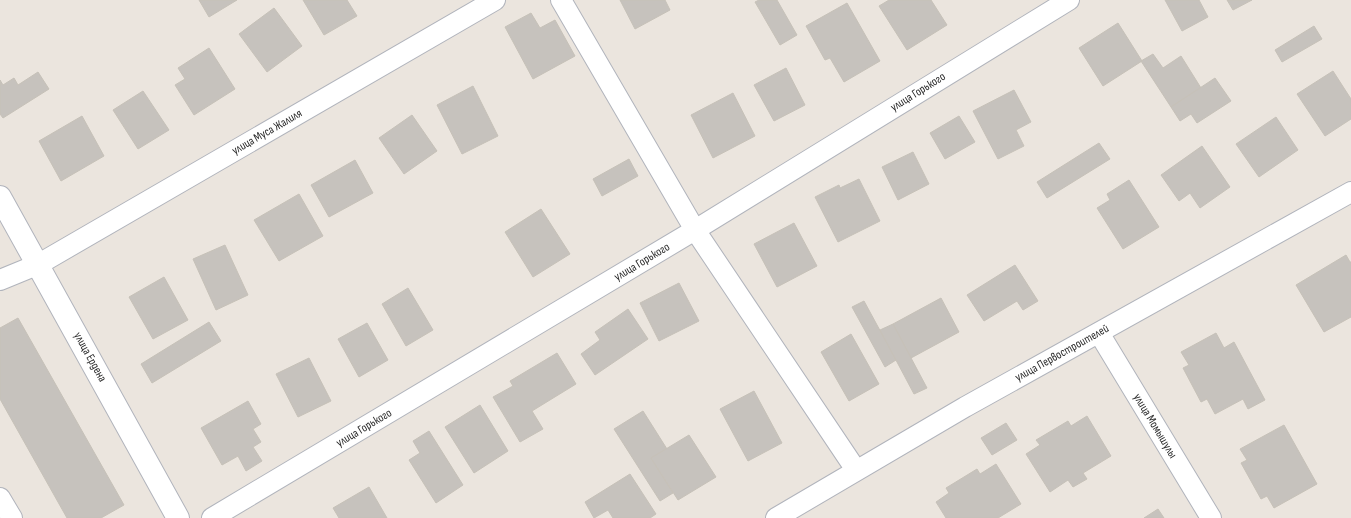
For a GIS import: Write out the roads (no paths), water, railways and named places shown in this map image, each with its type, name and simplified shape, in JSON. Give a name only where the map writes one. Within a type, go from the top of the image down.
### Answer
[{"type":"street","name":"улица Муса Жалиля","points":[[0,280],[39,264],[495,0]]},
{"type":"street","points":[[561,0],[695,230],[856,470]]},
{"type":"street","name":"улица Горького","points":[[212,518],[695,230],[1069,0]]},
{"type":"street","name":"улица Первостроителей","points":[[776,518],[965,407],[1351,192]]},
{"type":"street","name":"улица Ердена","points":[[0,197],[39,264],[178,518]]},
{"type":"street","name":"улица Момышулы","points":[[1099,333],[1211,518]]},
{"type":"street","points":[[0,498],[12,518]]}]
